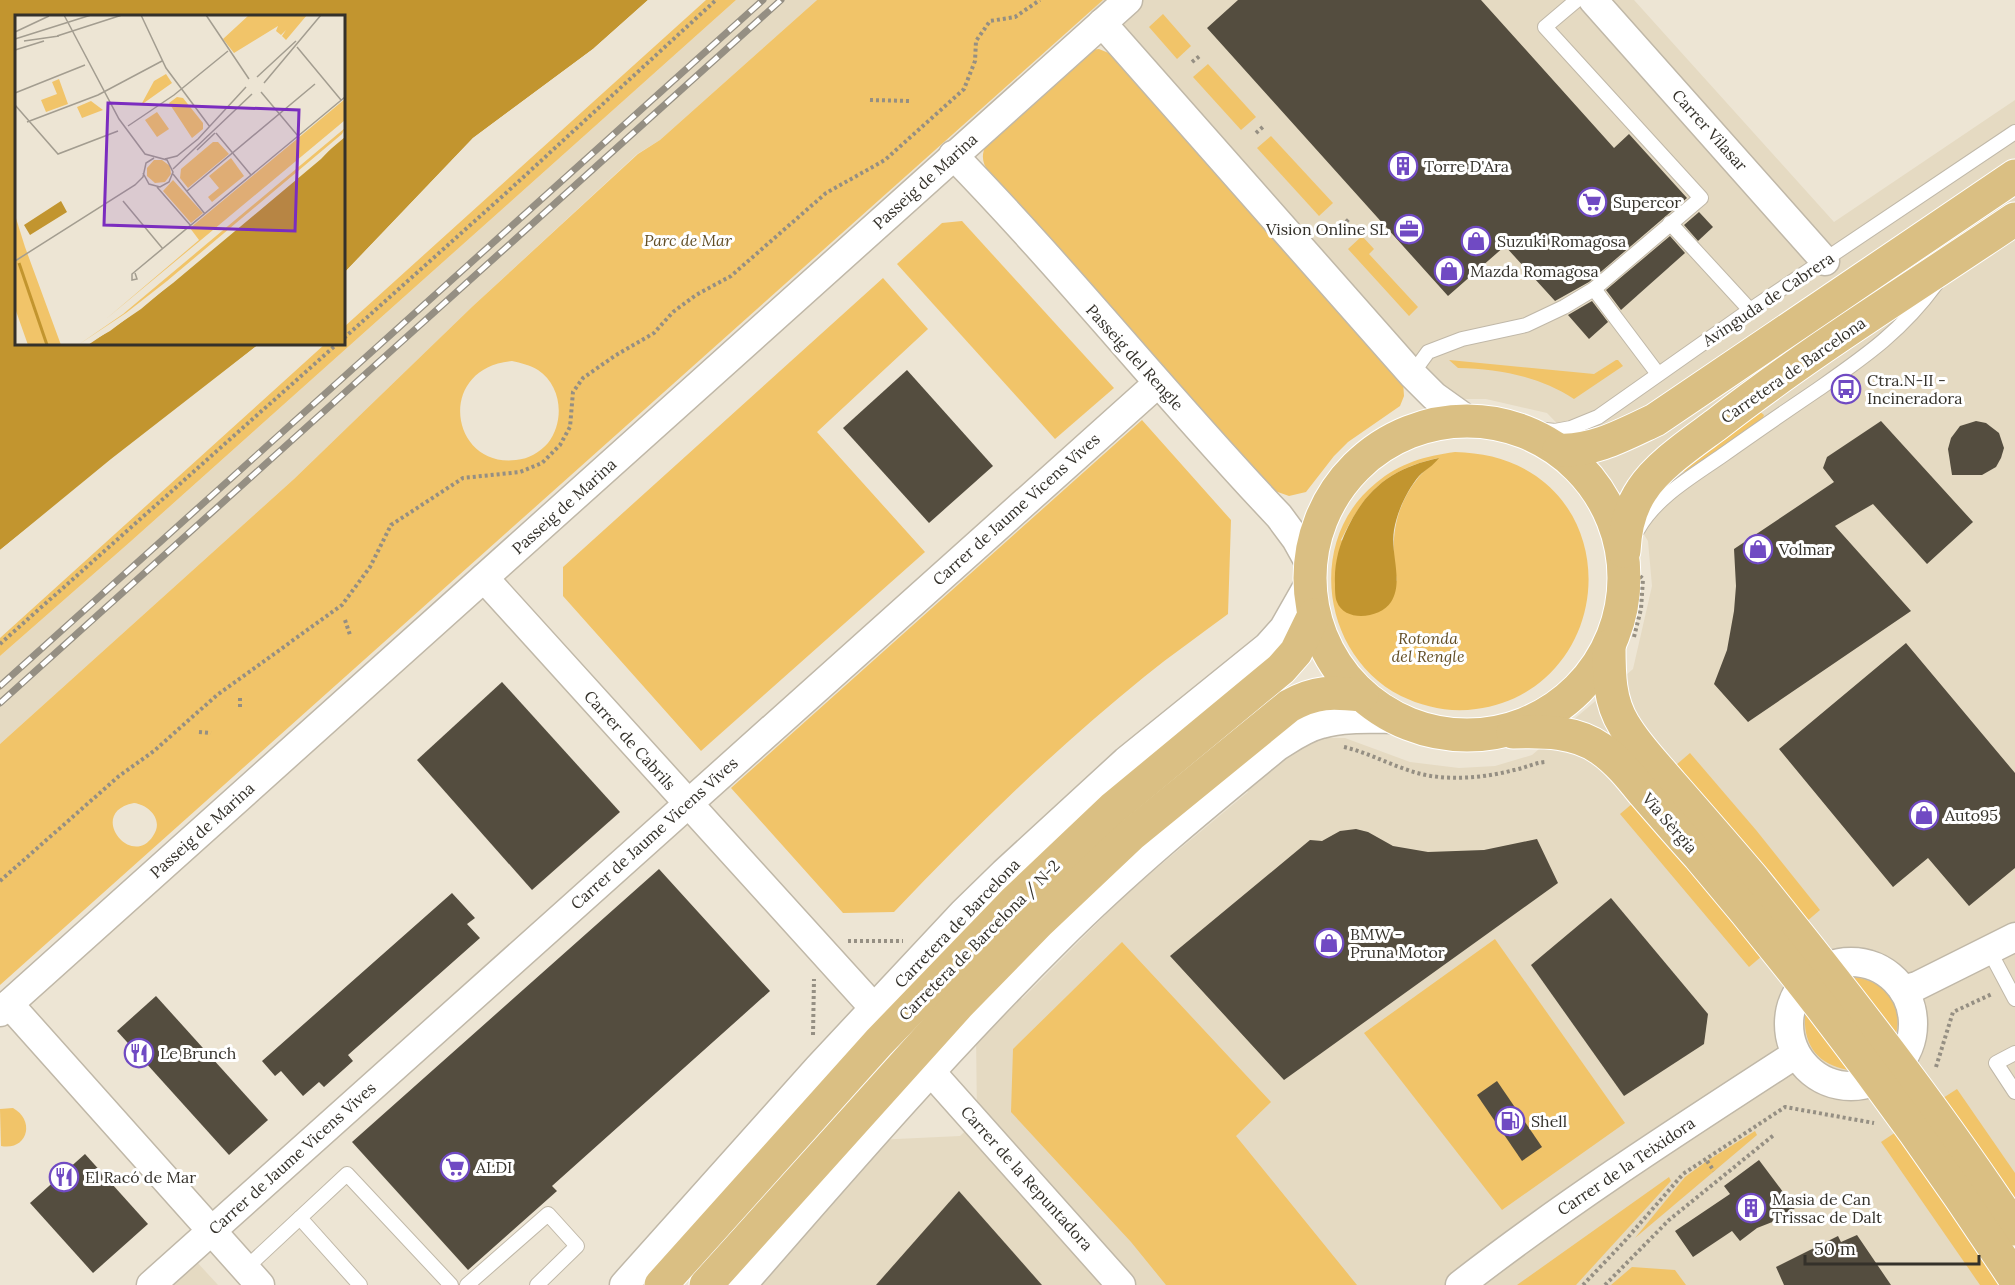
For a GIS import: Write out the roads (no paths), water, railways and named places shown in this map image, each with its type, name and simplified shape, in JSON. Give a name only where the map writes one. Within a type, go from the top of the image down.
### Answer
[{"type":"main road","points":[[1559,450],[1577,451],[1623,436],[1654,420],[2015,176]]},
{"type":"main road","name":"Carretera de Barcelona","points":[[1624,562],[1625,533],[1629,514],[1642,489],[1664,467],[1753,395],[2015,219]]},
{"type":"main road","points":[[1469,421],[1509,426],[1535,436],[1559,450],[1596,488],[1610,511],[1619,536],[1624,562],[1624,591],[1619,619],[1609,646],[1596,667],[1581,686],[1542,716],[1520,726],[1497,732],[1463,735],[1429,731],[1397,719],[1379,709],[1362,695],[1337,667],[1323,642],[1311,588],[1314,538],[1335,491],[1365,459],[1393,439],[1417,429],[1443,423],[1469,421]]},
{"type":"main road","name":"Carretera de Barcelona / N-2","points":[[661,1285],[932,985],[1015,901],[1113,808],[1281,669],[1296,652],[1311,588]]},
{"type":"main road","name":"Via Sèrgia","points":[[1609,646],[1609,683],[1612,698],[1624,726],[1730,852],[1813,975],[1897,1085],[2015,1229]]},
{"type":"main road","name":"Carretera de Barcelona / N-2","points":[[706,1285],[959,1004],[1039,922],[1131,835],[1289,706],[1302,699],[1324,693],[1362,695]]},
{"type":"main road","name":"Via Sèrgia","points":[[1497,732],[1531,731],[1570,735],[1587,740],[1611,756],[1717,878],[1813,975]]},
{"type":"main road","name":"Via Sèrgia","points":[[1897,1085],[1972,1214],[2015,1279]]},
{"type":"street","name":"Passeig de Marina","points":[[4,1008],[1128,0]]},
{"type":"street","name":"Carrer Vilasar","points":[[1593,0],[1825,261]]},
{"type":"street","points":[[1102,23],[1412,374],[1434,396],[1469,421]]},
{"type":"street","name":"Passeig del Rengle","points":[[953,155],[990,193],[1279,516],[1296,539],[1311,588]]},
{"type":"street","name":"Carrer de Jaume Vicens Vives","points":[[151,1285],[1158,383]]},
{"type":"street","name":"Carrer de Cabrils","points":[[484,578],[874,1008]]},
{"type":"street","name":"Carretera de Barcelona","points":[[624,1285],[818,1068],[963,913],[1126,761],[1267,647],[1284,628],[1311,588]]},
{"type":"street","points":[[742,1285],[842,1170],[1057,940],[1156,849],[1278,746],[1319,724],[1352,719],[1397,719]]},
{"type":"street","points":[[1903,990],[1917,986],[2015,937]]},
{"type":"street","points":[[1841,962],[1859,962],[1876,967],[1891,976],[1903,990],[1910,1004],[1913,1019],[1912,1035],[1897,1085],[1840,1085],[1822,1079],[1807,1068],[1796,1054],[1790,1040],[1788,1025],[1790,1011],[1794,996],[1813,975],[1841,962]]},
{"type":"street","points":[[4,1008],[252,1277]]},
{"type":"street","name":"Carrer de la Teixidora","points":[[1460,1285],[1611,1174],[1796,1054]]},
{"type":"street","name":"Carrer de la Repuntadora","points":[[932,1072],[1121,1285]]},
{"type":"lane","points":[[1412,374],[1428,352],[1462,339],[1526,325],[1564,307],[1594,289],[1701,198],[1545,27],[1577,0]]},
{"type":"lane","name":"Avinguda de Cabrera","points":[[1509,426],[1546,430],[1571,428],[1598,417],[1750,310],[2015,132]]},
{"type":"lane","points":[[1670,223],[1750,310]]},
{"type":"lane","points":[[1594,289],[1659,374]]},
{"type":"lane","points":[[1989,950],[2015,999]]},
{"type":"lane","points":[[2015,1053],[1996,1063],[2015,1092]]},
{"type":"lane","points":[[252,1277],[300,1218],[347,1174],[451,1285]]},
{"type":"lane","points":[[467,1285],[548,1214],[578,1246],[537,1285]]},
{"type":"lane","points":[[300,1218],[360,1285]]},
{"type":"railway","points":[[0,686],[763,0]]},
{"type":"railway","points":[[0,703],[781,0]]},
{"type":"place","name":"Torre D'Ara","points":[[1403,166]]},
{"type":"place","name":"Supercor","points":[[1592,202]]},
{"type":"place","name":"Vision Online SL","points":[[1409,229]]},
{"type":"place","name":"Suzuki Romagosa","points":[[1476,241]]},
{"type":"place","name":"Mazda Romagosa","points":[[1449,271]]},
{"type":"place","name":"Ctra.N-II - Incineradora","points":[[1846,389]]},
{"type":"place","name":"Volmar","points":[[1758,549]]},
{"type":"place","name":"Auto95","points":[[1924,815]]},
{"type":"place","name":"BMW - Pruna Motor","points":[[1329,943]]},
{"type":"place","name":"Le Brunch","points":[[139,1053]]},
{"type":"place","name":"Shell","points":[[1510,1121]]},
{"type":"place","name":"ALDI","points":[[455,1167]]},
{"type":"place","name":"El Racó de Mar","points":[[64,1177]]},
{"type":"place","name":"Masia de Can Trissac de Dalt","points":[[1751,1208]]},
{"type":"park label","name":"Parc de Mar","points":[[688,240]]},
{"type":"park label","name":"Rotonda del Rengle","points":[[1428,647]]}]
